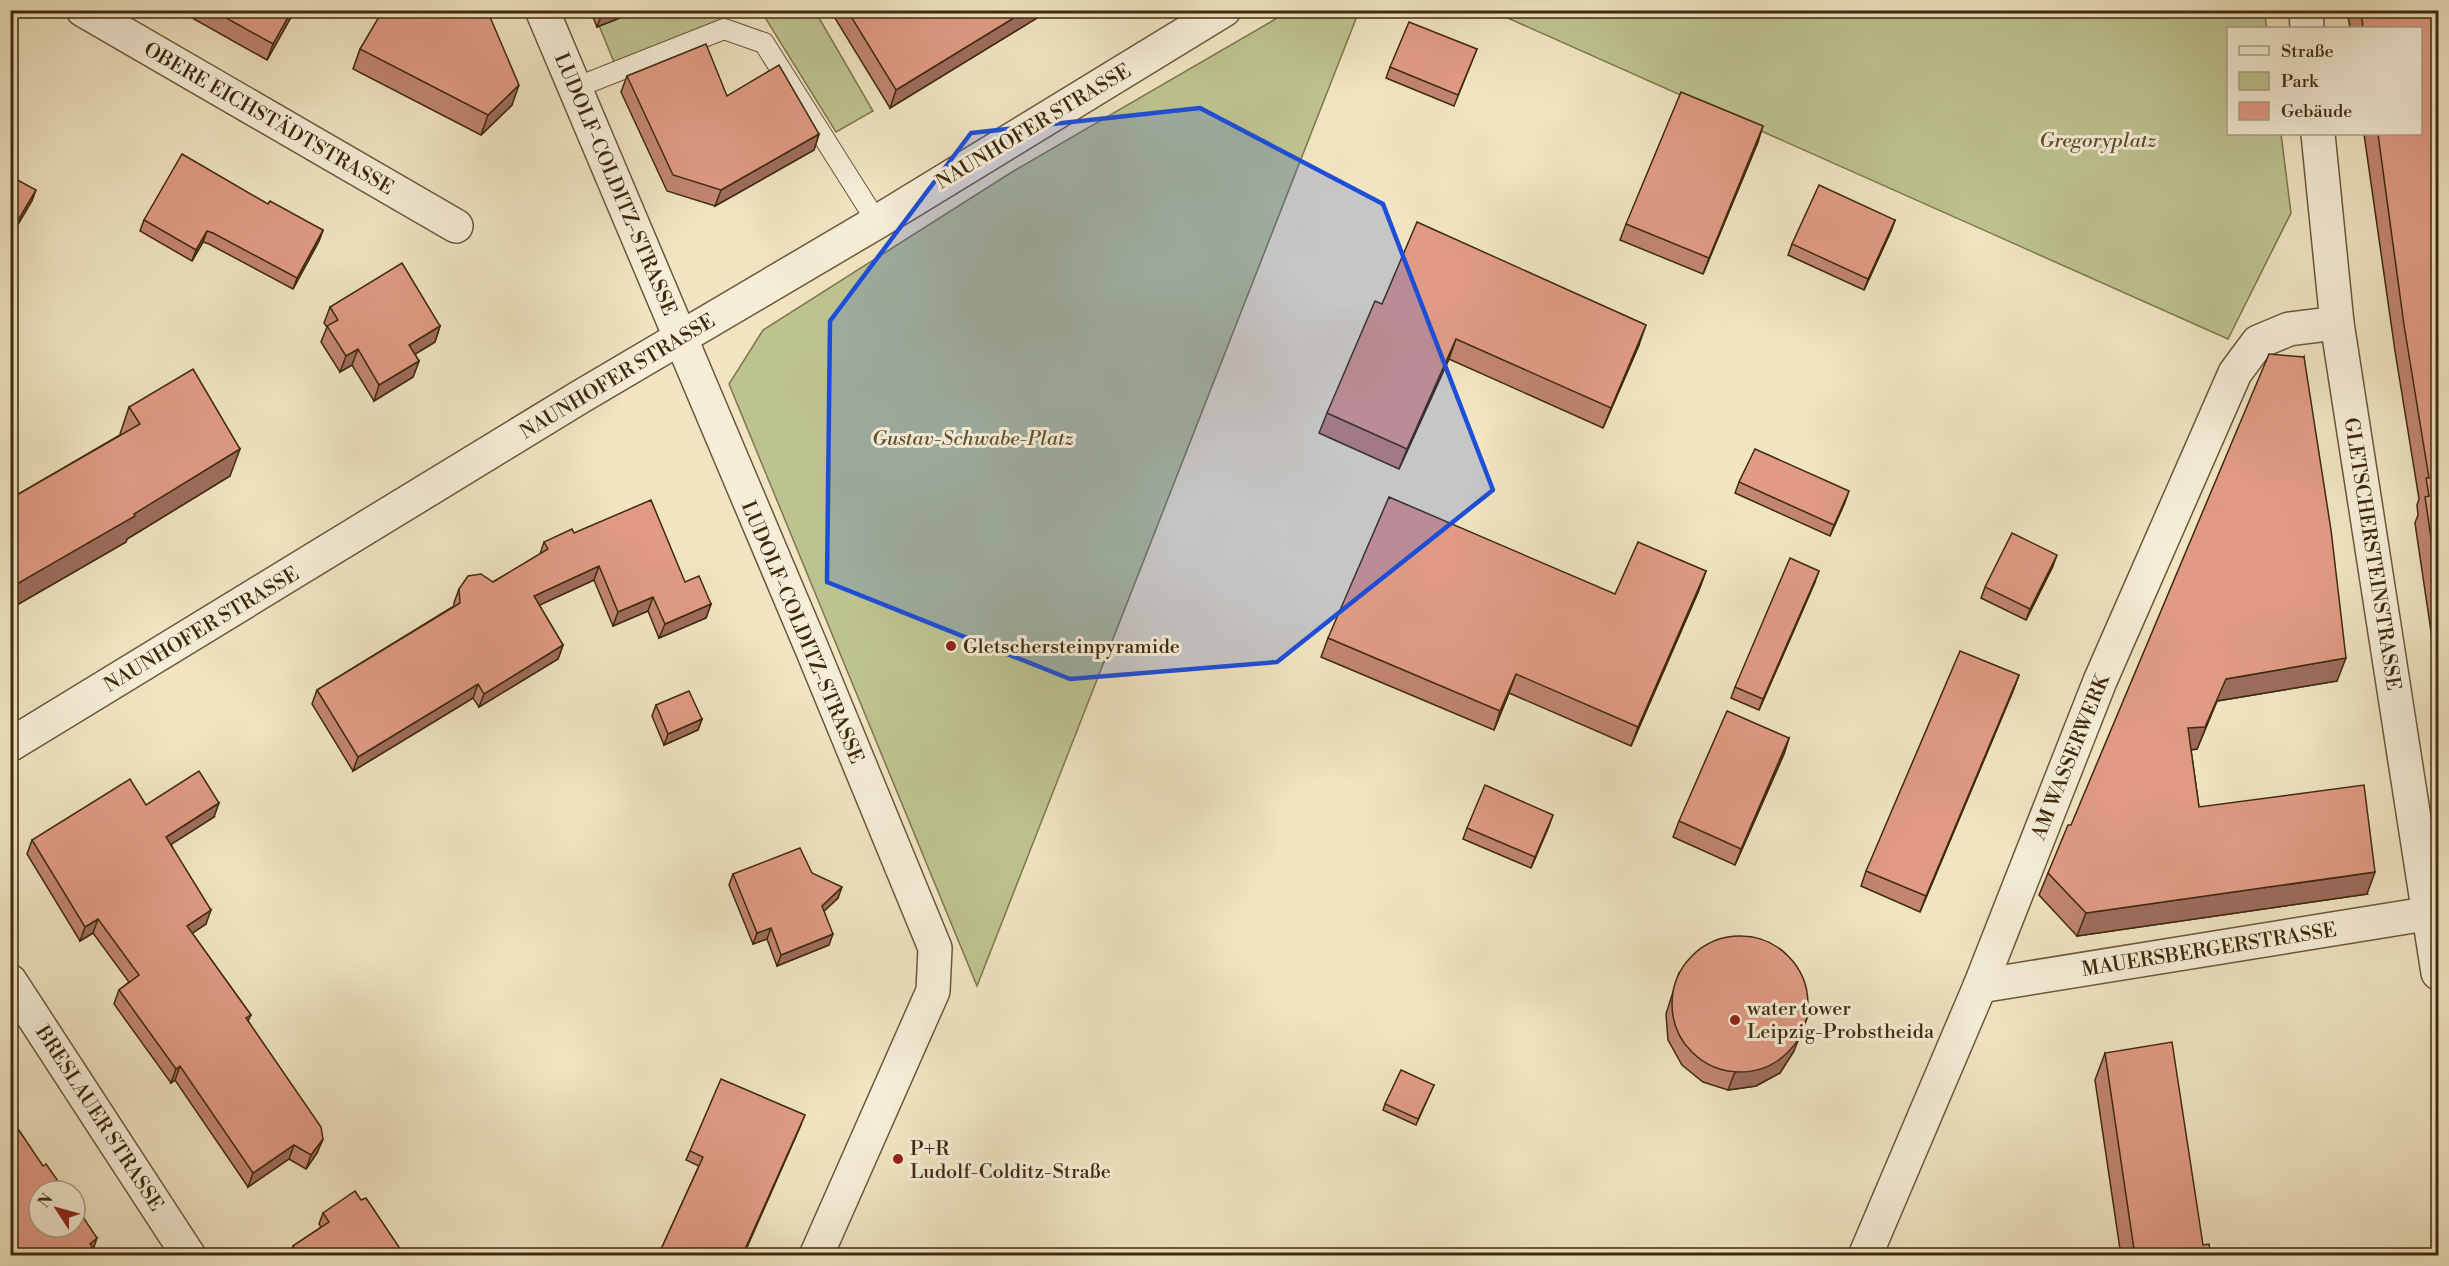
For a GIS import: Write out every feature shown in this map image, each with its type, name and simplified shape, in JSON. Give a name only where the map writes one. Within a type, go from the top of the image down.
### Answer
[{"type":"street","name":"OBERE EICHSTÄDTSTRASSE","points":[[83,10],[456,226]]},
{"type":"street","name":"LUDOLF-COLDITZ-STRASSE","points":[[542,10],[935,948],[933,991],[816,1256]]},
{"type":"street","name":"NAUNHOFER STRASSE","points":[[10,745],[580,397],[877,222],[1224,10]]},
{"type":"street","points":[[2306,10],[2307,27]]},
{"type":"street","name":"GLETSCHERSTEINSTRASSE","points":[[2318,135],[2337,323],[2407,781],[2434,913],[2439,973]]},
{"type":"street","name":"AM WASSERWERK","points":[[1865,1256],[1980,986],[2100,681],[2235,373],[2258,342],[2289,328],[2337,323]]},
{"type":"street","name":"MAUERSBERGERSTRASSE","points":[[1980,986],[2434,913]]},
{"type":"street","name":"BRESLAUER STRASSE","points":[[10,981],[189,1256]]},
{"type":"lane","points":[[575,88],[724,29],[764,43],[877,222]]},
{"type":"highlighted area","points":[[1200,108],[1383,204],[1493,490],[1277,662],[1070,679],[827,582],[830,321],[971,133]]},
{"type":"green space","name":"Gustav-Schwabe-Platz","points":[[1291,10],[1359,11],[977,986],[729,384],[763,330],[1012,172]]},
{"type":"green space","points":[[593,11],[743,11],[614,62]]},
{"type":"green space","points":[[761,11],[815,11],[873,111],[836,132]]},
{"type":"green space","name":"Gregoryplatz","points":[[1492,11],[2264,11],[2267,27],[2227,27],[2227,135],[2281,135],[2291,213],[2228,339]]},
{"type":"building","points":[[212,10],[292,10],[273,44]]},
{"type":"building","points":[[383,10],[487,10],[519,85],[488,115],[360,49]]},
{"type":"building","points":[[847,10],[1027,10],[896,90]]},
{"type":"building","points":[[2361,10],[2439,10],[2439,593],[2425,497],[2429,496],[2426,478],[2429,478],[2404,325],[2378,135],[2422,135],[2422,27],[2363,27]]},
{"type":"building","points":[[1409,22],[1477,49],[1458,95],[1390,67]]},
{"type":"building","points":[[706,44],[727,96],[779,65],[819,134],[721,190],[673,175],[627,76]]},
{"type":"building","points":[[1681,92],[1763,126],[1709,258],[1626,224]]},
{"type":"building","points":[[182,154],[268,204],[270,201],[323,230],[297,278],[213,233],[207,231],[196,250],[144,220]]},
{"type":"building","points":[[10,176],[36,190],[10,234]]},
{"type":"building","points":[[1819,185],[1895,220],[1868,279],[1792,244]]},
{"type":"building","points":[[1417,222],[1646,325],[1611,408],[1456,339],[1407,449],[1327,413],[1375,301],[1382,304]]},
{"type":"building","points":[[402,263],[440,326],[409,345],[419,361],[379,385],[358,349],[346,356],[327,326],[338,320],[330,307]]},
{"type":"building","points":[[2269,354],[2304,357],[2331,530],[2346,658],[2226,679],[2205,727],[2188,728],[2199,807],[2364,785],[2375,872],[2086,913],[2048,873],[2068,825],[2071,825]]},
{"type":"building","points":[[193,369],[240,449],[134,514],[135,516],[10,588],[10,499],[140,424],[129,407]]},
{"type":"building","points":[[1755,449],[1849,491],[1834,525],[1739,482]]},
{"type":"building","points":[[1389,497],[1615,594],[1638,542],[1706,571],[1638,727],[1516,674],[1500,711],[1328,638]]},
{"type":"building","points":[[651,500],[685,582],[699,576],[711,604],[665,624],[653,597],[618,612],[599,566],[534,596],[563,645],[484,694],[478,684],[358,757],[317,690],[460,603],[459,589],[468,576],[481,574],[493,582],[548,549],[544,542],[572,529],[574,533]]},
{"type":"building","points":[[2012,533],[2057,555],[2030,609],[1985,587]]},
{"type":"building","points":[[1790,558],[1819,571],[1763,699],[1735,687]]},
{"type":"building","points":[[1960,651],[2019,675],[1926,896],[1866,871]]},
{"type":"building","points":[[689,691],[702,719],[668,734],[656,705]]},
{"type":"building","points":[[1727,711],[1789,738],[1741,849],[1679,821]]},
{"type":"building","points":[[199,771],[219,803],[166,837],[211,910],[187,926],[251,1015],[246,1018],[321,1127],[323,1139],[311,1155],[294,1145],[253,1173],[180,1066],[176,1069],[119,990],[139,975],[98,919],[85,927],[32,840],[130,779],[146,805]]},
{"type":"building","points":[[1485,785],[1553,815],[1535,857],[1467,828]]},
{"type":"building","points":[[800,848],[812,873],[842,887],[822,906],[833,934],[781,955],[771,928],[757,933],[733,874]]},
{"type":"building","name":"water tower Leipzig-Probstheida","points":[[1740,936],[1766,941],[1778,947],[1788,956],[1797,966],[1803,978],[1808,1004],[1803,1030],[1797,1042],[1788,1052],[1778,1061],[1766,1067],[1740,1072],[1714,1067],[1702,1061],[1692,1052],[1683,1042],[1677,1030],[1672,1004],[1677,978],[1683,966],[1692,956],[1702,947],[1714,941]]},
{"type":"building","points":[[2172,1042],[2203,1245],[2209,1244],[2211,1256],[2135,1256],[2105,1053]]},
{"type":"building","points":[[1401,1070],[1434,1085],[1418,1119],[1385,1104]]},
{"type":"building","points":[[721,1079],[805,1115],[742,1256],[658,1256],[703,1157],[690,1151]]},
{"type":"building","points":[[10,1117],[43,1166],[46,1164],[57,1179],[27,1179],[27,1239],[87,1239],[87,1223],[97,1238],[90,1244],[98,1256],[10,1256]]},
{"type":"building","points":[[355,1191],[361,1200],[366,1198],[405,1256],[300,1256],[293,1246],[329,1222],[323,1213]]},
{"type":"place","name":"Gletschersteinpyramide","points":[[951,646]]},
{"type":"place","name":"water tower Leipzig-Probstheida","points":[[1735,1020]]},
{"type":"place","name":"P+R Ludolf-Colditz-Straße","points":[[898,1159]]}]
